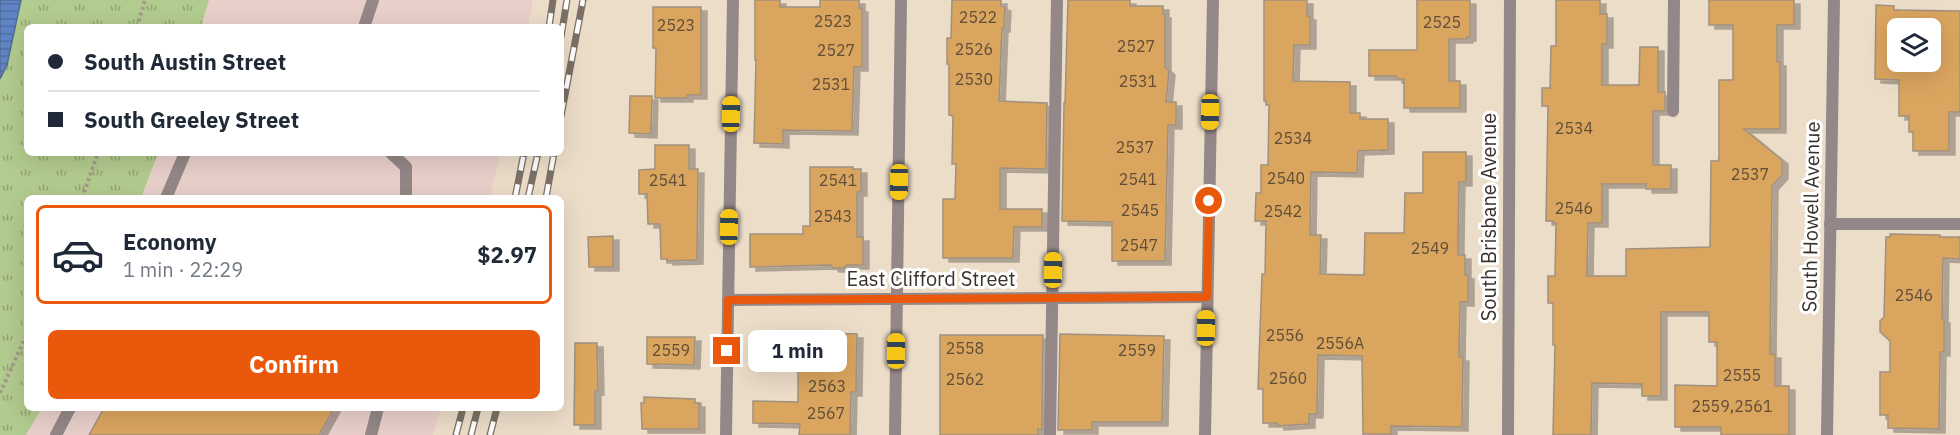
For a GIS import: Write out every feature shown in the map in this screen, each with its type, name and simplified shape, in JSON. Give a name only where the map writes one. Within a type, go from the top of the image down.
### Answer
[{"type":"street","points":[[364,24],[373,0]]},
{"type":"street","points":[[726,435],[733,0]]},
{"type":"street","points":[[895,435],[901,0]]},
{"type":"street","points":[[1050,435],[1057,0]]},
{"type":"street","points":[[1205,435],[1213,0]]},
{"type":"street","name":"South Brisbane Avenue","points":[[1508,435],[1510,0]]},
{"type":"street","points":[[1673,111],[1674,0]]},
{"type":"street","name":"South Howell Avenue","points":[[1827,435],[1834,0]]},
{"type":"street","points":[[167,195],[184,156]]},
{"type":"street","points":[[394,156],[406,166],[406,195]]},
{"type":"street","points":[[1830,224],[1960,224]]},
{"type":"street","name":"East Clifford Street","points":[[728,300],[1207,297]]},
{"type":"street","points":[[56,435],[68,411]]},
{"type":"street","points":[[371,435],[377,411]]},
{"type":"path","points":[[138,24],[145,0]]},
{"type":"path","points":[[83,195],[97,156]]},
{"type":"path","points":[[0,393],[24,341]]},
{"type":"shaded area","points":[[209,0],[533,0],[529,24],[202,24]]},
{"type":"shaded area","points":[[157,156],[499,156],[491,195],[142,195]]},
{"type":"shaded area","points":[[40,411],[440,411],[433,435],[26,435]]},
{"type":"green space","points":[[21,0],[209,0],[202,24],[24,24],[24,156],[157,156],[142,195],[24,195],[24,411],[40,411],[26,435],[0,435],[0,79],[7,65]]},
{"type":"water","points":[[0,0],[21,0],[7,65],[0,79]]},
{"type":"building","points":[[755,0],[780,0],[780,7],[820,7],[820,0],[859,0],[859,8],[862,8],[862,67],[854,67],[852,131],[783,130],[783,144],[754,143]]},
{"type":"building","points":[[952,0],[1001,0],[1001,6],[1005,7],[999,101],[1047,103],[1046,169],[1000,168],[1000,209],[1042,209],[1042,227],[1014,227],[1013,258],[943,258],[943,199],[955,199],[956,164],[952,164],[953,116],[949,115],[949,64],[947,64],[947,38],[951,38]]},
{"type":"building","points":[[1068,0],[1130,0],[1130,6],[1163,6],[1165,67],[1169,71],[1166,102],[1176,102],[1176,125],[1168,125],[1165,261],[1112,261],[1112,222],[1062,221]]},
{"type":"building","points":[[1264,0],[1307,0],[1307,16],[1310,16],[1310,45],[1294,45],[1293,81],[1350,82],[1350,113],[1360,113],[1360,119],[1388,119],[1388,150],[1358,151],[1357,173],[1311,172],[1310,235],[1321,235],[1320,274],[1364,275],[1365,233],[1404,233],[1405,193],[1423,193],[1423,152],[1466,152],[1466,182],[1459,182],[1458,240],[1458,255],[1465,255],[1465,275],[1468,275],[1468,302],[1460,302],[1459,357],[1463,357],[1462,427],[1391,426],[1391,434],[1363,434],[1362,356],[1318,355],[1317,414],[1309,414],[1309,424],[1278,426],[1277,423],[1263,423],[1263,389],[1258,389],[1266,221],[1255,221],[1256,193],[1261,193],[1261,165],[1268,165],[1269,105],[1266,105],[1264,101]]},
{"type":"building","points":[[1417,0],[1470,0],[1470,37],[1449,39],[1449,81],[1460,81],[1460,108],[1404,108],[1404,79],[1396,79],[1396,76],[1369,76],[1369,50],[1417,50]]},
{"type":"building","points":[[1556,0],[1600,0],[1600,14],[1607,14],[1607,44],[1602,44],[1602,85],[1639,85],[1640,47],[1658,47],[1658,92],[1665,92],[1665,111],[1653,111],[1653,165],[1671,165],[1671,189],[1646,189],[1646,184],[1602,184],[1602,223],[1588,223],[1587,276],[1626,276],[1626,249],[1710,247],[1711,161],[1718,161],[1719,158],[1719,80],[1733,80],[1733,25],[1709,25],[1709,0],[1794,0],[1794,25],[1777,25],[1777,62],[1780,62],[1780,129],[1744,129],[1782,160],[1782,175],[1772,186],[1770,354],[1775,354],[1775,386],[1789,386],[1789,435],[1721,435],[1721,427],[1675,427],[1675,385],[1717,386],[1717,342],[1709,342],[1709,312],[1661,312],[1661,396],[1642,396],[1642,384],[1592,383],[1591,435],[1553,435],[1555,345],[1553,345],[1553,303],[1548,303],[1548,276],[1555,276],[1556,223],[1546,221],[1548,106],[1542,106],[1542,88],[1550,88],[1551,46],[1556,46]]},
{"type":"building","points":[[1876,5],[1894,6],[1894,10],[1960,11],[1960,112],[1949,112],[1949,151],[1913,151],[1913,132],[1909,132],[1909,116],[1899,116],[1899,80],[1875,79]]},
{"type":"building","points":[[653,7],[701,7],[701,95],[687,95],[687,98],[655,98],[656,48],[653,48]]},
{"type":"building","points":[[630,96],[652,96],[651,134],[629,133]]},
{"type":"building","points":[[655,145],[689,145],[689,169],[698,169],[697,260],[667,261],[667,259],[661,259],[660,224],[648,224],[647,194],[639,194],[639,170],[655,169]]},
{"type":"building","points":[[810,167],[861,169],[861,192],[857,192],[857,237],[863,237],[863,265],[847,265],[843,268],[833,268],[831,265],[750,267],[750,234],[803,234],[803,226],[810,226]]},
{"type":"building","points":[[1890,234],[1960,237],[1960,259],[1943,258],[1944,352],[1940,352],[1939,429],[1888,428],[1888,415],[1880,415],[1880,372],[1890,372],[1890,341],[1880,332],[1880,321],[1884,317],[1886,237],[1890,237]]},
{"type":"building","points":[[613,236],[613,267],[589,267],[588,237]]},
{"type":"building","points":[[817,333],[857,334],[856,392],[851,392],[850,435],[799,435],[800,424],[753,423],[753,401],[798,402],[798,367],[778,366],[778,343],[817,343]]},
{"type":"building","points":[[1060,334],[1164,336],[1162,422],[1092,422],[1092,430],[1058,430]]},
{"type":"building","points":[[940,335],[1043,335],[1042,430],[1038,429],[1038,435],[940,435]]},
{"type":"building","points":[[647,337],[695,337],[694,365],[647,364]]},
{"type":"building","points":[[575,343],[597,343],[598,391],[595,391],[595,425],[574,425]]},
{"type":"building","points":[[644,397],[695,399],[695,403],[699,403],[699,429],[642,429],[641,403],[644,403]]},
{"type":"building","points":[[102,411],[332,411],[319,435],[89,435]]},
{"type":"railway","points":[[549,24],[553,0]]},
{"type":"railway","points":[[563,24],[567,0]]},
{"type":"railway","points":[[564,100],[583,0]]},
{"type":"railway","points":[[516,195],[523,156]]},
{"type":"railway","points":[[529,195],[537,156]]},
{"type":"railway","points":[[547,195],[553,156]]},
{"type":"railway","points":[[456,435],[462,411]]},
{"type":"railway","points":[[471,435],[477,411]]},
{"type":"railway","points":[[490,435],[496,411]]},
{"type":"route","points":[[727,351],[728,300],[1207,297],[1209,201]]}]
